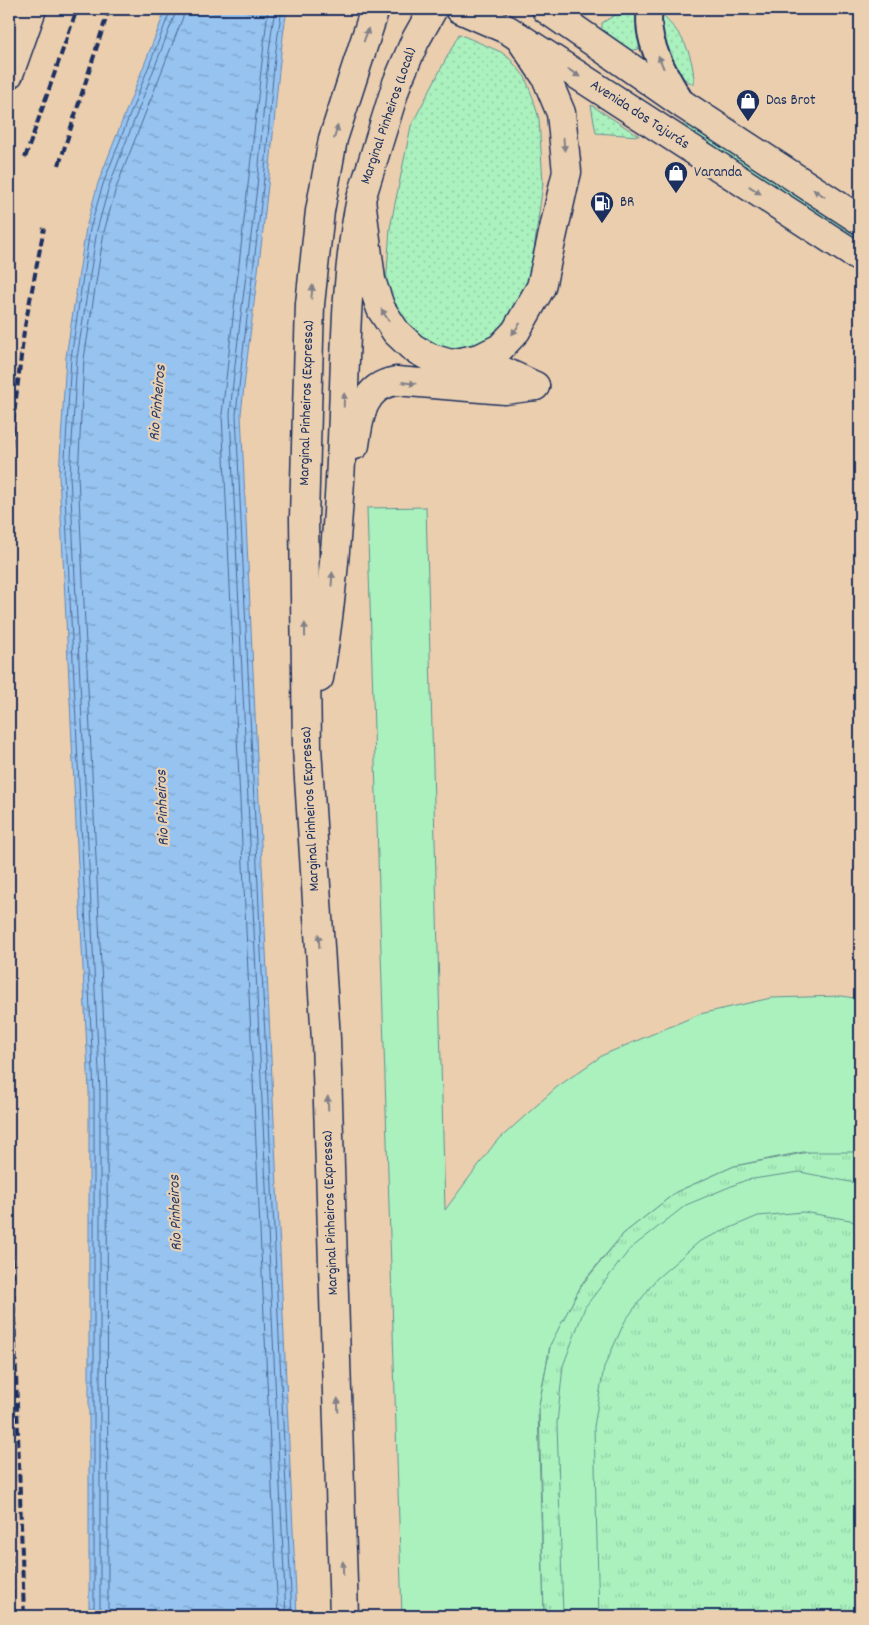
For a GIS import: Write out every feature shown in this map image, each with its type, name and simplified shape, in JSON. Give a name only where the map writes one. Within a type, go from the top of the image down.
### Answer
[{"type":"highway","points":[[9,74],[32,9]]},
{"type":"highway","name":"Marginal Pinheiros (Expressa)","points":[[344,1616],[326,1039],[307,748],[304,518],[310,304],[320,211],[333,139],[375,9]]},
{"type":"highway","name":"Marginal Pinheiros (Local)","points":[[335,534],[354,230],[361,199],[397,83],[415,41],[433,9]]},
{"type":"highway","name":"Avenida dos Tajurás","points":[[460,9],[513,33],[860,258]]},
{"type":"highway","points":[[546,9],[684,105],[860,220]]},
{"type":"highway","points":[[451,364],[480,358],[500,348],[516,331],[541,287],[567,172],[561,113],[546,77],[513,33]]},
{"type":"highway","points":[[307,748],[330,606],[335,534],[350,480],[362,411],[367,399],[375,388],[384,383],[396,381],[505,390],[535,386],[505,372],[451,364],[431,358],[413,348],[396,332],[381,309],[371,280],[361,199]]},
{"type":"main road","points":[[650,9],[650,27],[656,49],[665,74],[684,105]]},
{"type":"green space","points":[[625,9],[641,9],[639,49],[628,51],[602,33],[602,23]]},
{"type":"green space","points":[[659,9],[681,36],[687,49],[692,63],[694,85],[669,69],[665,60]]},
{"type":"green space","points":[[459,34],[501,52],[509,58],[525,77],[539,119],[543,183],[529,288],[507,332],[483,348],[451,354],[429,349],[396,321],[386,286],[390,228],[411,126]]},
{"type":"green space","points":[[591,105],[639,136],[596,133]]},
{"type":"green space","points":[[686,121],[860,234],[860,244],[682,128]]},
{"type":"green space","points":[[426,507],[445,1210],[495,1143],[557,1087],[603,1055],[700,1014],[771,998],[842,996],[860,999],[860,1152],[803,1152],[734,1166],[676,1192],[623,1234],[583,1282],[550,1345],[538,1410],[544,1616],[402,1616],[367,508]]},
{"type":"green space","points":[[819,1150],[860,1152],[860,1616],[544,1616],[539,1405],[551,1342],[581,1286],[623,1234],[676,1192],[734,1166]]},
{"type":"green space","points":[[800,1172],[860,1184],[860,1226],[850,1220],[803,1212],[758,1216],[700,1241],[656,1279],[625,1321],[604,1367],[594,1427],[599,1616],[563,1616],[557,1423],[563,1366],[585,1307],[630,1249],[686,1205],[746,1180]]},
{"type":"water","name":"Rio Pinheiros","points":[[166,9],[287,9],[241,414],[297,1616],[89,1616],[89,1092],[59,475],[66,357],[86,228],[98,183]]},
{"type":"railway","points":[[25,158],[77,9]]},
{"type":"railway","points":[[59,165],[109,9]]},
{"type":"railway","points":[[9,242],[13,221]]},
{"type":"railway","points":[[9,458],[24,331],[44,228]]},
{"type":"railway","points":[[9,1162],[24,1616]]},
{"type":"railway","points":[[9,1482],[13,1616]]},
{"type":"place","name":"Das Brot","points":[[748,122]]},
{"type":"place","name":"Varanda","points":[[676,194]]},
{"type":"place","name":"BR","points":[[602,224]]}]
